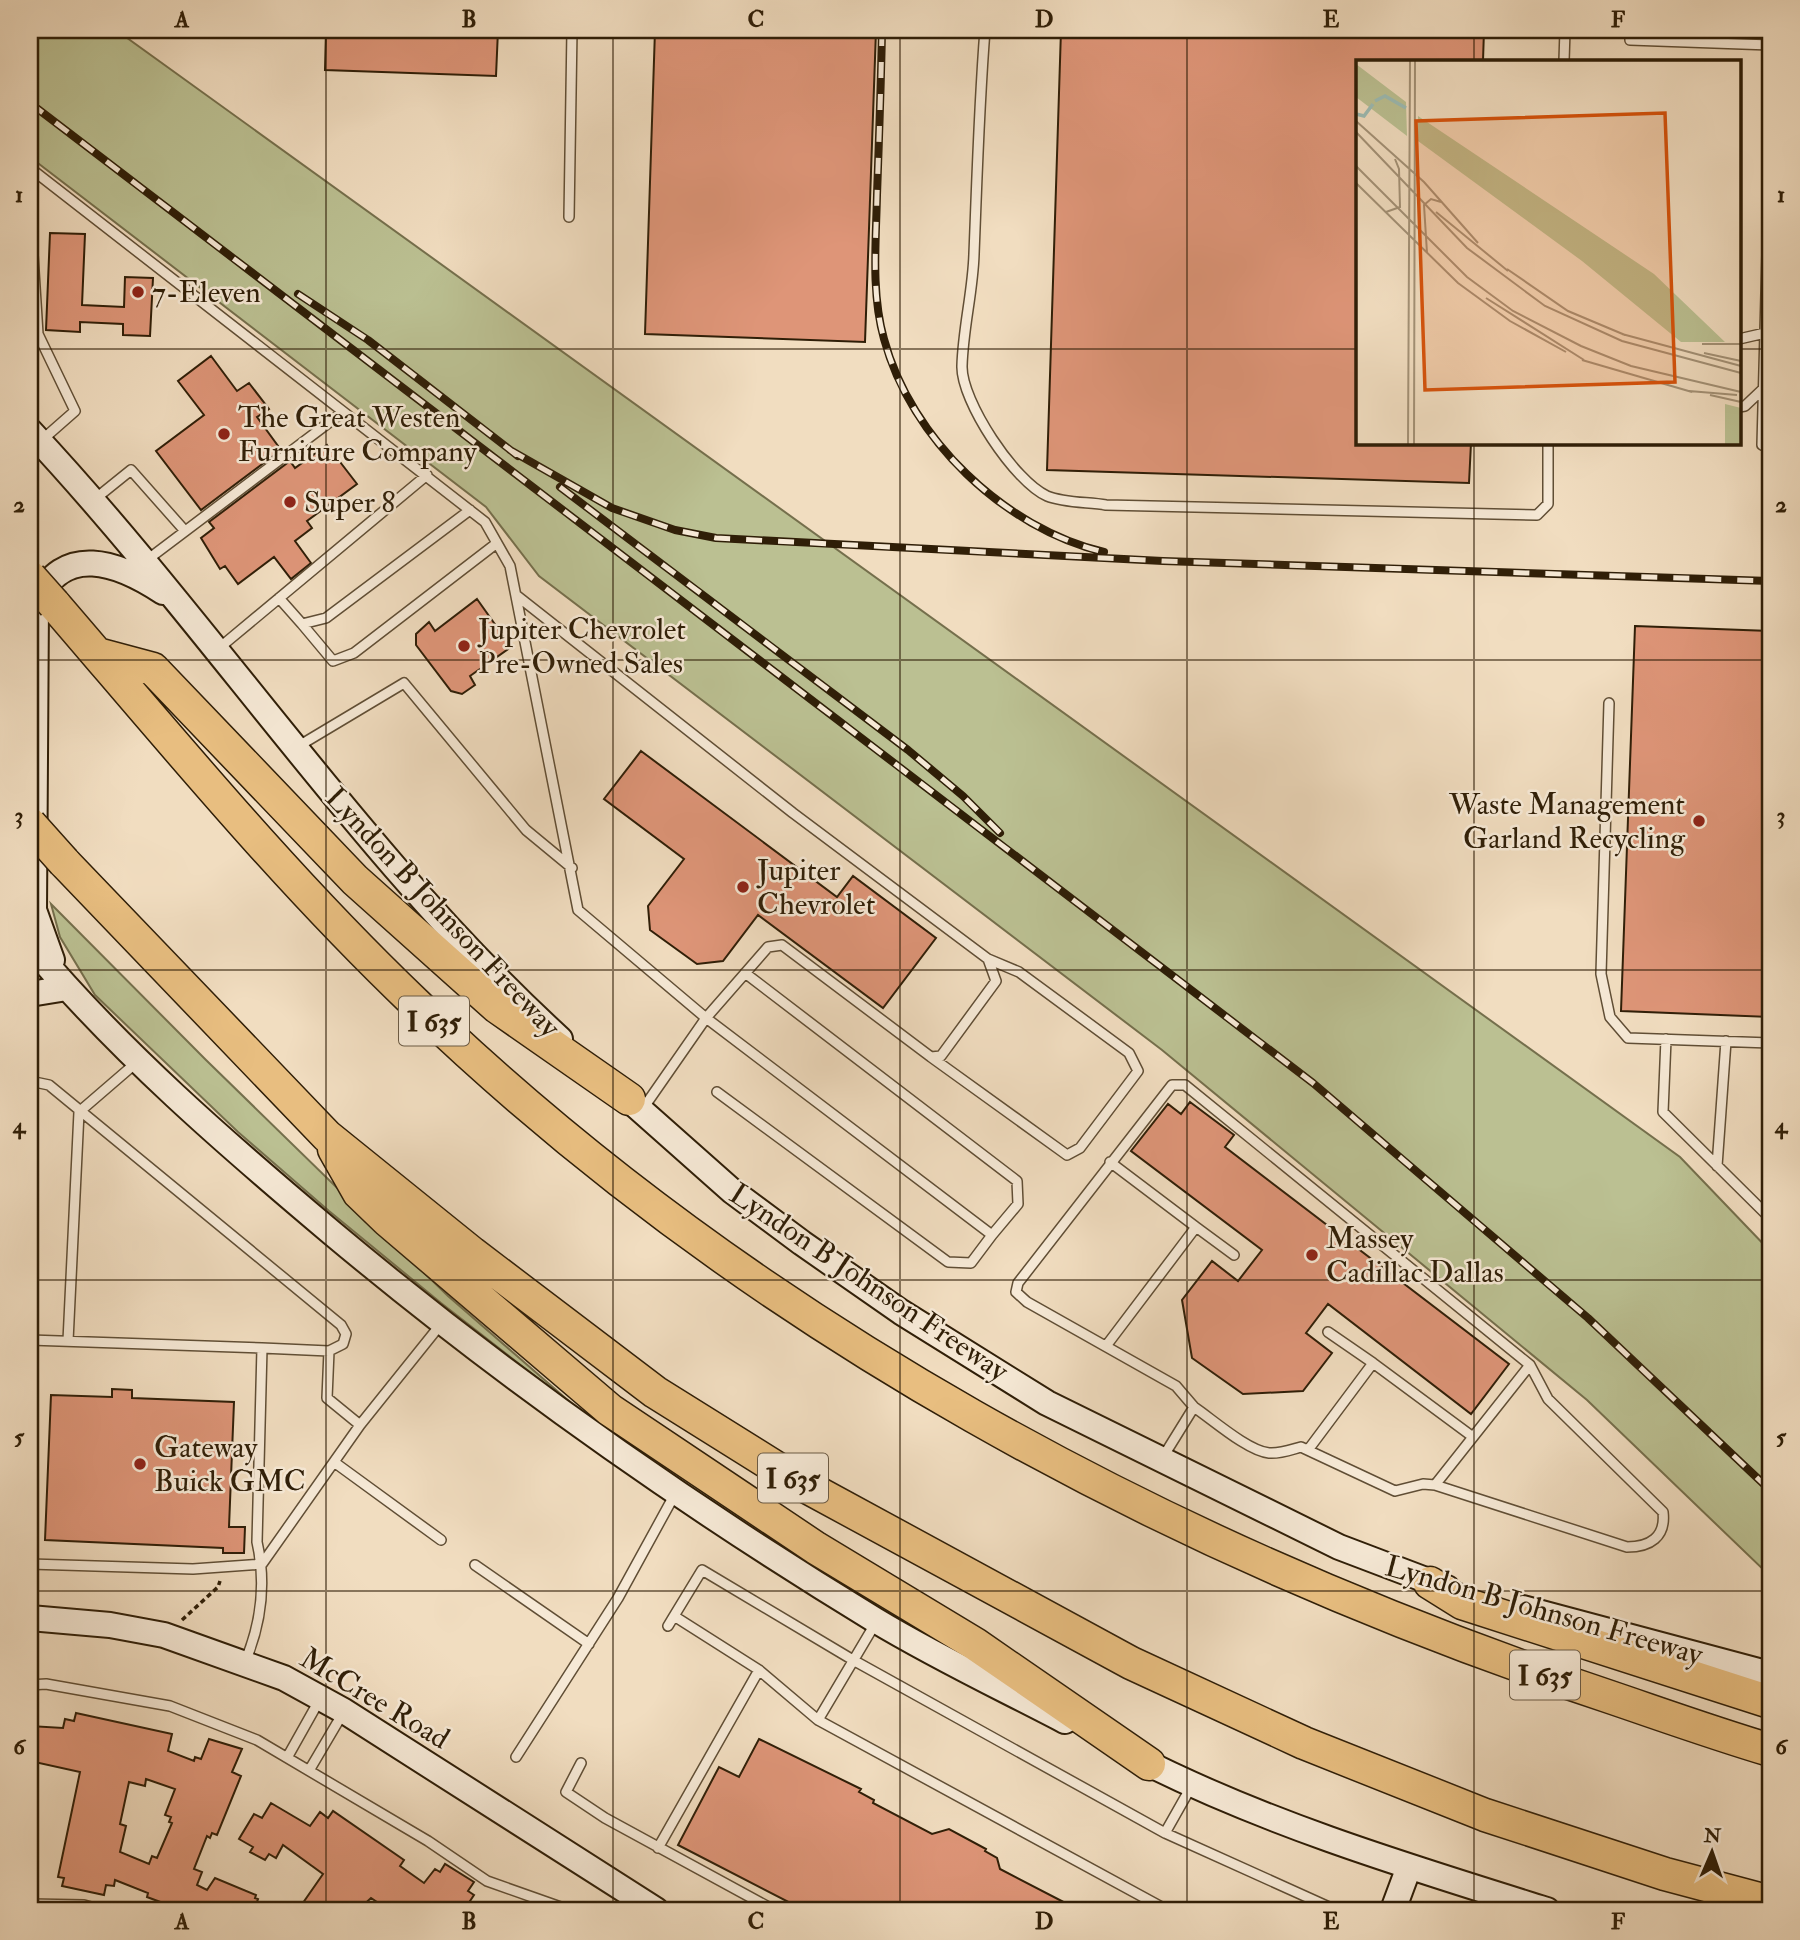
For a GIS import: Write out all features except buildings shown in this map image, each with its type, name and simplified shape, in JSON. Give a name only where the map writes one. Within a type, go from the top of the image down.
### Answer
[{"type":"highway","name":"Lyndon B Johnson Freeway","points":[[30,577],[190,766],[337,926],[419,1007],[528,1104],[646,1200],[881,1363],[1030,1450],[1252,1558],[1431,1634],[1770,1750]]},
{"type":"highway","points":[[97,654],[153,669],[355,880],[497,1007],[635,1105]]},
{"type":"highway","name":"I 635","points":[[30,824],[327,1136],[472,1253],[655,1392],[807,1487],[946,1565],[1131,1663],[1304,1743],[1485,1815],[1665,1874],[1770,1902]]},
{"type":"highway","points":[[327,1136],[359,1193],[368,1202],[610,1410],[816,1548],[975,1644],[1149,1764]]},
{"type":"highway","points":[[1430,1583],[1462,1602],[1770,1702]]},
{"type":"main road","name":"Lyndon B Johnson Freeway","points":[[35,437],[94,500],[184,606],[353,821],[460,937],[558,1037],[732,1191],[901,1312],[1047,1403],[1163,1457],[1339,1547],[1430,1583],[1770,1674]]},
{"type":"main road","points":[[67,989],[43,942],[34,910],[36,604],[44,585],[68,567],[91,562],[117,566],[184,606]]},
{"type":"main road","points":[[30,945],[67,989],[137,1062],[260,1173],[441,1324],[631,1464],[877,1621],[1192,1785],[1409,1867],[1547,1910]]},
{"type":"main road","points":[[30,994],[67,989]]},
{"type":"main road","name":"McCree Road","points":[[30,1618],[110,1625],[164,1635],[245,1662],[344,1711],[656,1910]]},
{"type":"main road","points":[[1393,1910],[1409,1867]]},
{"type":"lane","points":[[569,218],[572,30]]},
{"type":"lane","points":[[985,30],[979,108],[974,259],[962,368],[968,399],[984,428],[1013,466],[1047,496],[1105,505],[1537,515],[1548,504],[1548,444]]},
{"type":"lane","points":[[1564,60],[1565,30]]},
{"type":"lane","points":[[1630,30],[1630,40],[1770,45]]},
{"type":"lane","points":[[1770,142],[1762,445],[1770,449]]},
{"type":"lane","points":[[30,168],[485,522],[510,565],[578,910],[706,1018],[992,1234]]},
{"type":"lane","points":[[30,208],[33,293],[38,334],[75,411],[35,437]]},
{"type":"lane","points":[[1741,339],[1765,333]]},
{"type":"lane","points":[[1741,407],[1764,388]]},
{"type":"lane","points":[[145,561],[343,412]]},
{"type":"lane","points":[[94,500],[131,470],[185,531]]},
{"type":"lane","points":[[218,649],[427,475]]},
{"type":"lane","points":[[302,624],[326,618],[470,510]]},
{"type":"lane","points":[[279,598],[333,661],[354,653],[498,543]]},
{"type":"lane","points":[[516,595],[793,813],[988,959],[1019,972],[1129,1053],[1138,1071],[1080,1148],[1067,1155],[782,945],[768,947],[635,1105]]},
{"type":"lane","points":[[296,748],[404,683],[526,830],[572,869]]},
{"type":"lane","points":[[1609,703],[1601,974],[1610,1017],[1628,1038],[1770,1043]]},
{"type":"lane","points":[[931,1057],[941,1056],[996,981],[988,959]]},
{"type":"lane","points":[[717,1092],[948,1262],[971,1263],[1018,1204],[1017,1181],[745,973]]},
{"type":"lane","points":[[1666,1039],[1663,1112],[1770,1216]]},
{"type":"lane","points":[[1717,1166],[1726,1041]]},
{"type":"lane","points":[[68,1341],[79,1112],[137,1062]]},
{"type":"lane","points":[[30,1081],[49,1086],[341,1325],[346,1334],[343,1344],[329,1351],[30,1340]]},
{"type":"lane","points":[[1172,1085],[1185,1085],[1530,1365],[1548,1399],[1663,1512],[1661,1531],[1655,1541],[1642,1547],[1627,1547],[1435,1485],[1423,1484],[1395,1491],[1301,1447],[1281,1453],[1267,1453],[1254,1448],[1194,1407],[1176,1386],[1027,1302],[1016,1292],[1018,1283],[1110,1162],[1160,1097],[1172,1085]]},
{"type":"lane","points":[[1110,1162],[1234,1255]]},
{"type":"lane","points":[[1105,1346],[1196,1227]]},
{"type":"lane","points":[[262,1564],[360,1424],[441,1324]]},
{"type":"lane","points":[[1328,1332],[1473,1437]]},
{"type":"lane","points":[[245,1662],[258,1631],[262,1564],[257,1542],[262,1348]]},
{"type":"lane","points":[[329,1351],[327,1398],[360,1424]]},
{"type":"lane","points":[[1308,1450],[1373,1363]]},
{"type":"lane","points":[[1435,1485],[1530,1365]]},
{"type":"lane","points":[[1163,1457],[1194,1407]]},
{"type":"lane","points":[[334,1462],[441,1540]]},
{"type":"lane","points":[[516,1757],[589,1644],[676,1493]]},
{"type":"lane","points":[[30,1564],[221,1567],[262,1564]]},
{"type":"lane","points":[[475,1565],[589,1644]]},
{"type":"lane","points":[[668,1626],[702,1570],[853,1660],[1166,1833],[1329,1907],[1328,1910]]},
{"type":"lane","points":[[674,1616],[759,1670],[818,1720],[1167,1910]]},
{"type":"lane","points":[[818,1720],[877,1621]]},
{"type":"lane","points":[[658,1848],[759,1670]]},
{"type":"lane","points":[[30,1685],[46,1684],[170,1706],[214,1722],[288,1756],[487,1881],[569,1910]]},
{"type":"lane","points":[[288,1756],[321,1698]]},
{"type":"lane","points":[[310,1769],[344,1711]]},
{"type":"lane","points":[[581,1763],[566,1792],[658,1848],[774,1910]]},
{"type":"lane","points":[[1166,1833],[1192,1785]]},
{"type":"lane","points":[[31,1907],[84,1905],[102,1910]]},
{"type":"path","points":[[179,1625],[193,1606],[218,1587],[221,1567]]},
{"type":"green space","points":[[30,30],[116,30],[1680,1157],[1770,1251],[1770,1576],[1587,1400],[1162,1050],[539,576],[486,507],[30,157]]},
{"type":"green space","points":[[51,904],[206,1060],[448,1296],[586,1416],[441,1303],[238,1132],[95,995],[60,937]]},
{"type":"railway","points":[[882,30],[876,286],[880,322],[897,376],[916,411],[939,444],[967,474],[1031,523],[1067,540],[1104,552]]},
{"type":"railway","points":[[30,103],[1313,1083],[1588,1318],[1770,1490]]},
{"type":"railway","points":[[298,294],[368,340],[518,456]]},
{"type":"railway","points":[[510,450],[612,508],[675,530],[716,538],[1163,561],[1770,581]]},
{"type":"railway","points":[[560,487],[908,750],[963,796],[1000,833]]},
{"type":"place","name":"7-Eleven","points":[[138,292]]},
{"type":"place","name":"The Great Westen Furniture Company","points":[[224,434]]},
{"type":"place","name":"Super 8","points":[[290,502]]},
{"type":"place","name":"Jupiter Chevrolet Pre-Owned Sales","points":[[464,646]]},
{"type":"place","name":"Waste Management Garland Recycling","points":[[1699,821]]},
{"type":"place","name":"Jupiter Chevrolet","points":[[743,887]]},
{"type":"place","name":"Massey Cadillac Dallas","points":[[1312,1255]]},
{"type":"place","name":"Gateway Buick GMC","points":[[140,1464]]}]
